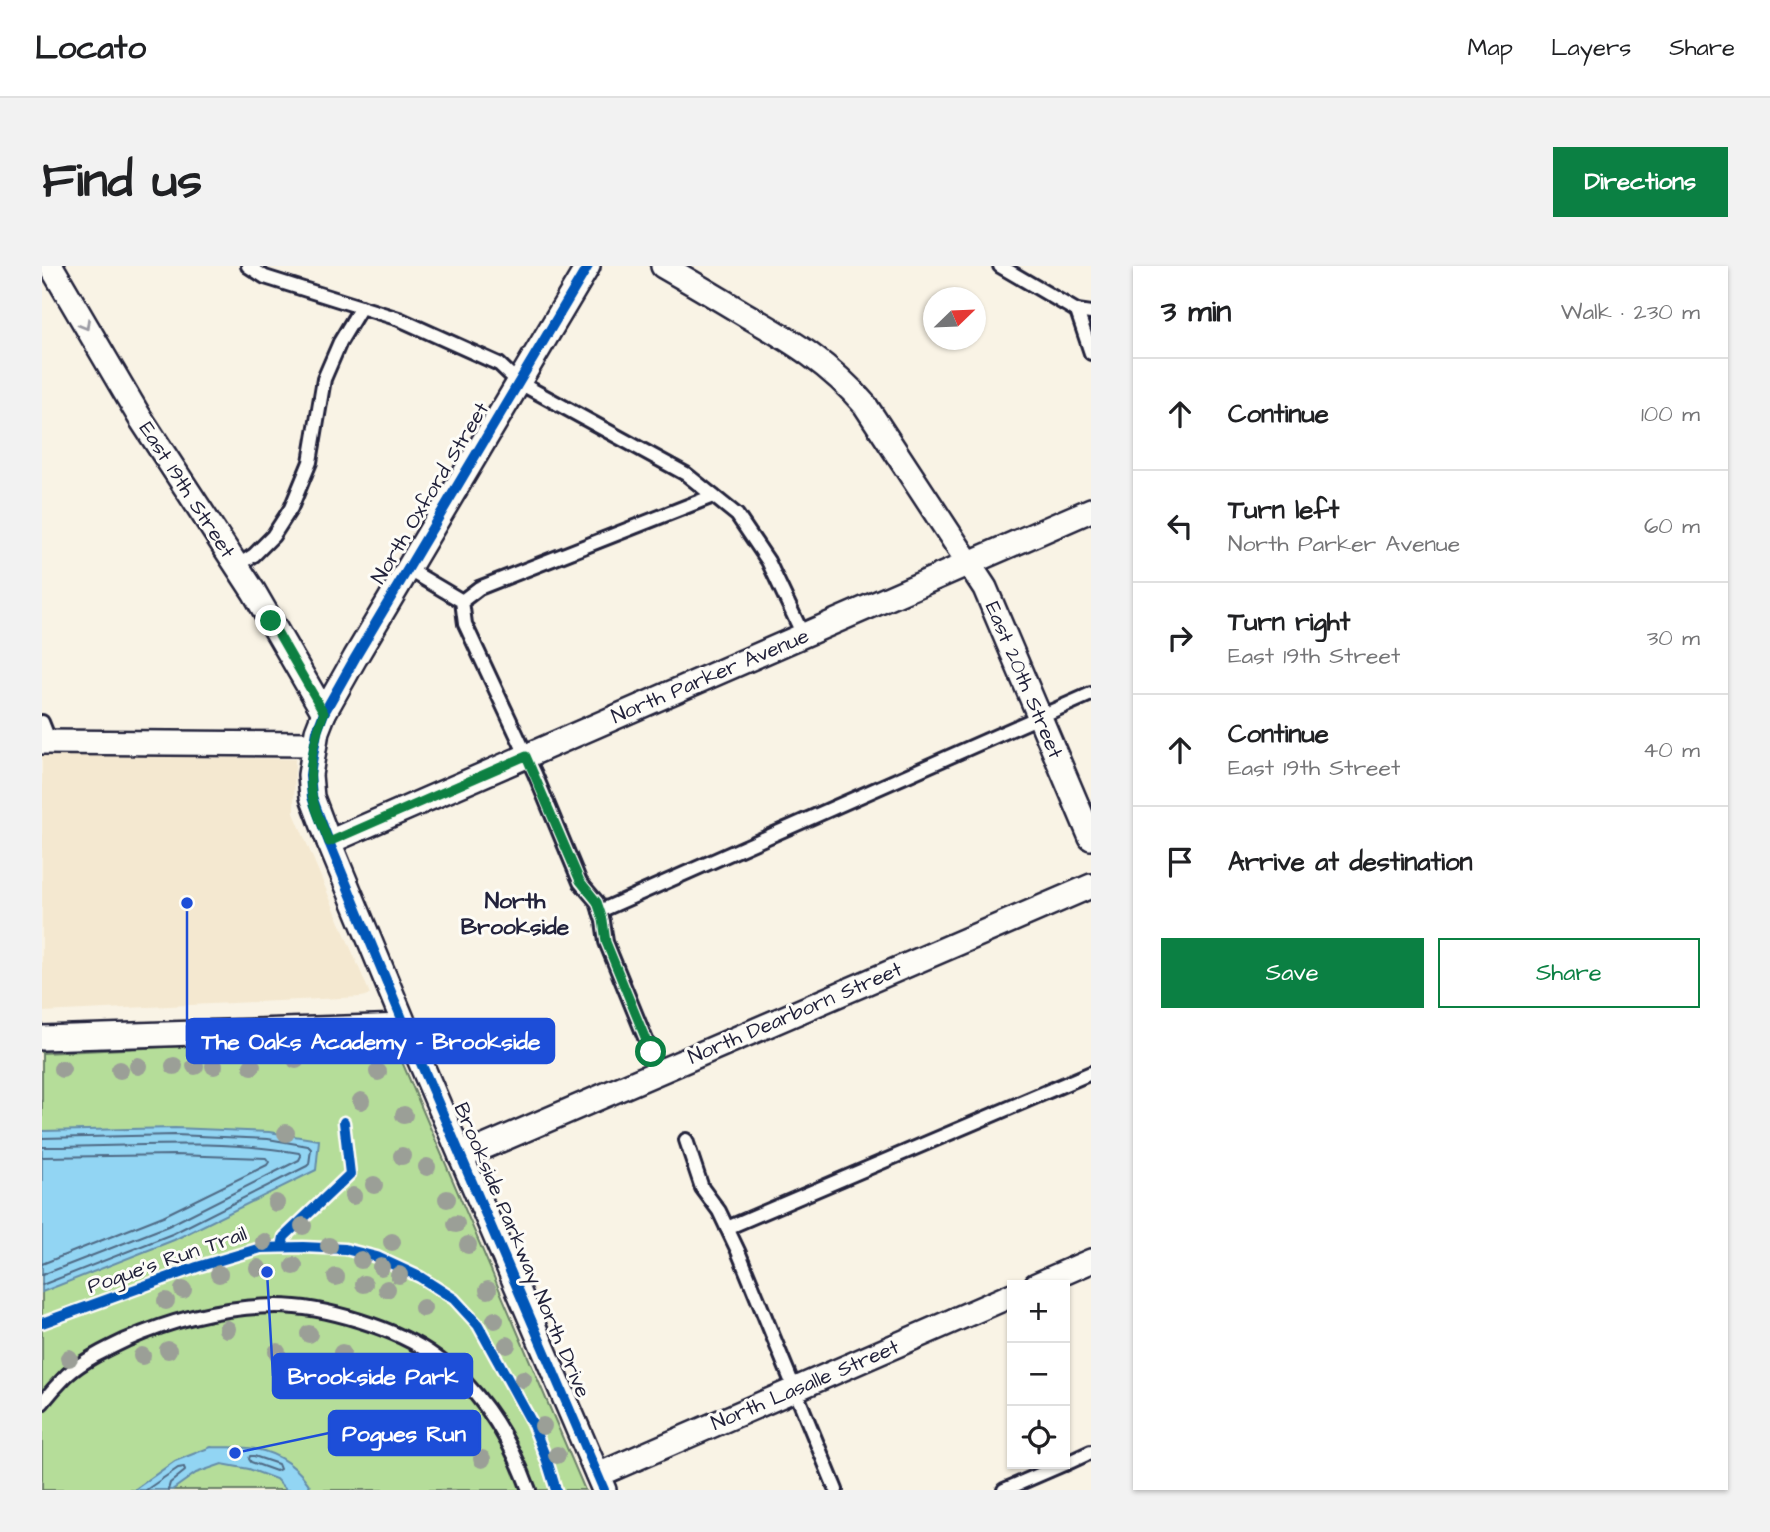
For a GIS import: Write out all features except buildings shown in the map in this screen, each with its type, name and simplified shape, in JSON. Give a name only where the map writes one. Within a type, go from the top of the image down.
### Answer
[{"type":"street","name":"East 19th Street","points":[[51,266],[139,416],[254,592],[324,713]]},
{"type":"street","name":"North Oxford Street","points":[[314,744],[324,713],[355,658],[588,266]]},
{"type":"street","name":"East 20th Street","points":[[663,266],[821,361],[844,382],[877,422],[985,588],[1091,838]]},
{"type":"street","name":"North Parker Avenue","points":[[329,842],[1091,510]]},
{"type":"street","points":[[42,1038],[405,1026],[312,797],[310,775],[314,744],[45,735]]},
{"type":"street","name":"North Dearborn Street","points":[[461,1157],[1091,886]]},
{"type":"street","name":"Brookside Parkway North Drive","points":[[405,1026],[601,1482]]},
{"type":"street","points":[[1047,1280],[1091,1261]]},
{"type":"street","name":"North Lasalle Street","points":[[601,1482],[795,1389],[1007,1297]]},
{"type":"lane","points":[[248,266],[265,278],[399,318],[499,364],[519,383],[686,474],[737,515],[752,535],[768,561],[803,635]]},
{"type":"lane","points":[[1000,266],[1077,311],[1091,313]]},
{"type":"lane","points":[[237,566],[254,555],[273,536],[292,508],[310,462],[324,379],[340,342],[361,307]]},
{"type":"lane","points":[[1077,311],[1091,353]]},
{"type":"lane","points":[[462,601],[480,588],[713,496]]},
{"type":"lane","points":[[408,569],[462,601]]},
{"type":"lane","points":[[462,601],[465,624],[580,881],[597,902],[606,942],[659,1072]]},
{"type":"lane","points":[[600,911],[1091,694]]},
{"type":"lane","points":[[727,1228],[1091,1073]]},
{"type":"lane","points":[[686,1140],[702,1188],[719,1211],[727,1228],[836,1490]]},
{"type":"lane","points":[[42,1403],[68,1375],[89,1359],[139,1334],[211,1313],[292,1307],[355,1319],[390,1332],[435,1356],[455,1373],[494,1416],[510,1444],[529,1490]]},
{"type":"lane","points":[[1070,1462],[1091,1452]]},
{"type":"lane","points":[[1004,1490],[1053,1469]]},
{"type":"shaded area","points":[[42,754],[295,759],[294,813],[370,994],[362,997],[42,1012]]},
{"type":"green space","points":[[391,1036],[585,1490],[42,1490],[42,1053]]},
{"type":"water","points":[[175,1128],[269,1132],[319,1140],[316,1170],[174,1240],[42,1292],[42,1131]]},
{"type":"water","points":[[211,1447],[250,1448],[272,1454],[295,1469],[312,1490],[286,1490],[276,1479],[249,1469],[222,1464],[196,1473],[172,1490],[134,1490],[175,1461]]},
{"type":"cycle path","points":[[588,266],[324,713],[317,731],[310,775],[312,797],[329,842],[604,1490]]},
{"type":"cycle path","points":[[282,1247],[284,1237],[350,1174],[344,1122]]},
{"type":"cycle path","name":"Pogue's Run Trail","points":[[42,1323],[197,1267],[261,1248],[345,1249],[377,1257],[420,1277],[454,1299],[478,1325],[532,1423],[556,1490]]},
{"type":"place","name":"The Oaks Academy - Brookside","points":[[187,903]]},
{"type":"place","name":"Brookside Park","points":[[267,1272]]},
{"type":"place","name":"Pogues Run","points":[[235,1453]]},
{"type":"district","name":"North Brookside","points":[[515,914]]},
{"type":"route","points":[[271,621],[324,713],[314,744],[310,775],[312,797],[329,842],[526,756],[580,881],[597,902],[606,942],[651,1052]]}]
